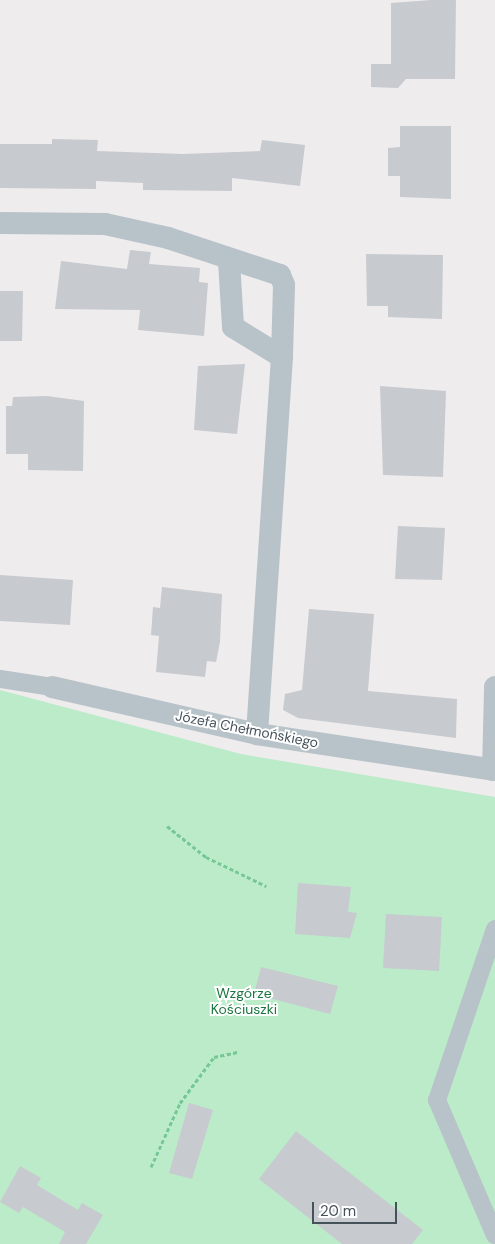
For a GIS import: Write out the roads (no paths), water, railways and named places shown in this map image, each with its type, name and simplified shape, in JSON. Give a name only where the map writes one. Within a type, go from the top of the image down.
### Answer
[{"type":"street","points":[[0,223],[105,224],[168,238],[229,261],[280,275],[284,285],[282,357],[257,734]]},
{"type":"street","points":[[229,261],[233,327],[282,357]]},
{"type":"street","name":"Józefa Chełmońskiego","points":[[0,679],[52,687],[257,734],[494,771]]},
{"type":"street","points":[[494,771],[495,687]]},
{"type":"street","points":[[495,929],[437,1100],[495,1235]]},
{"type":"park label","name":"Wzgórze Kościuszki","points":[[244,1002]]}]
